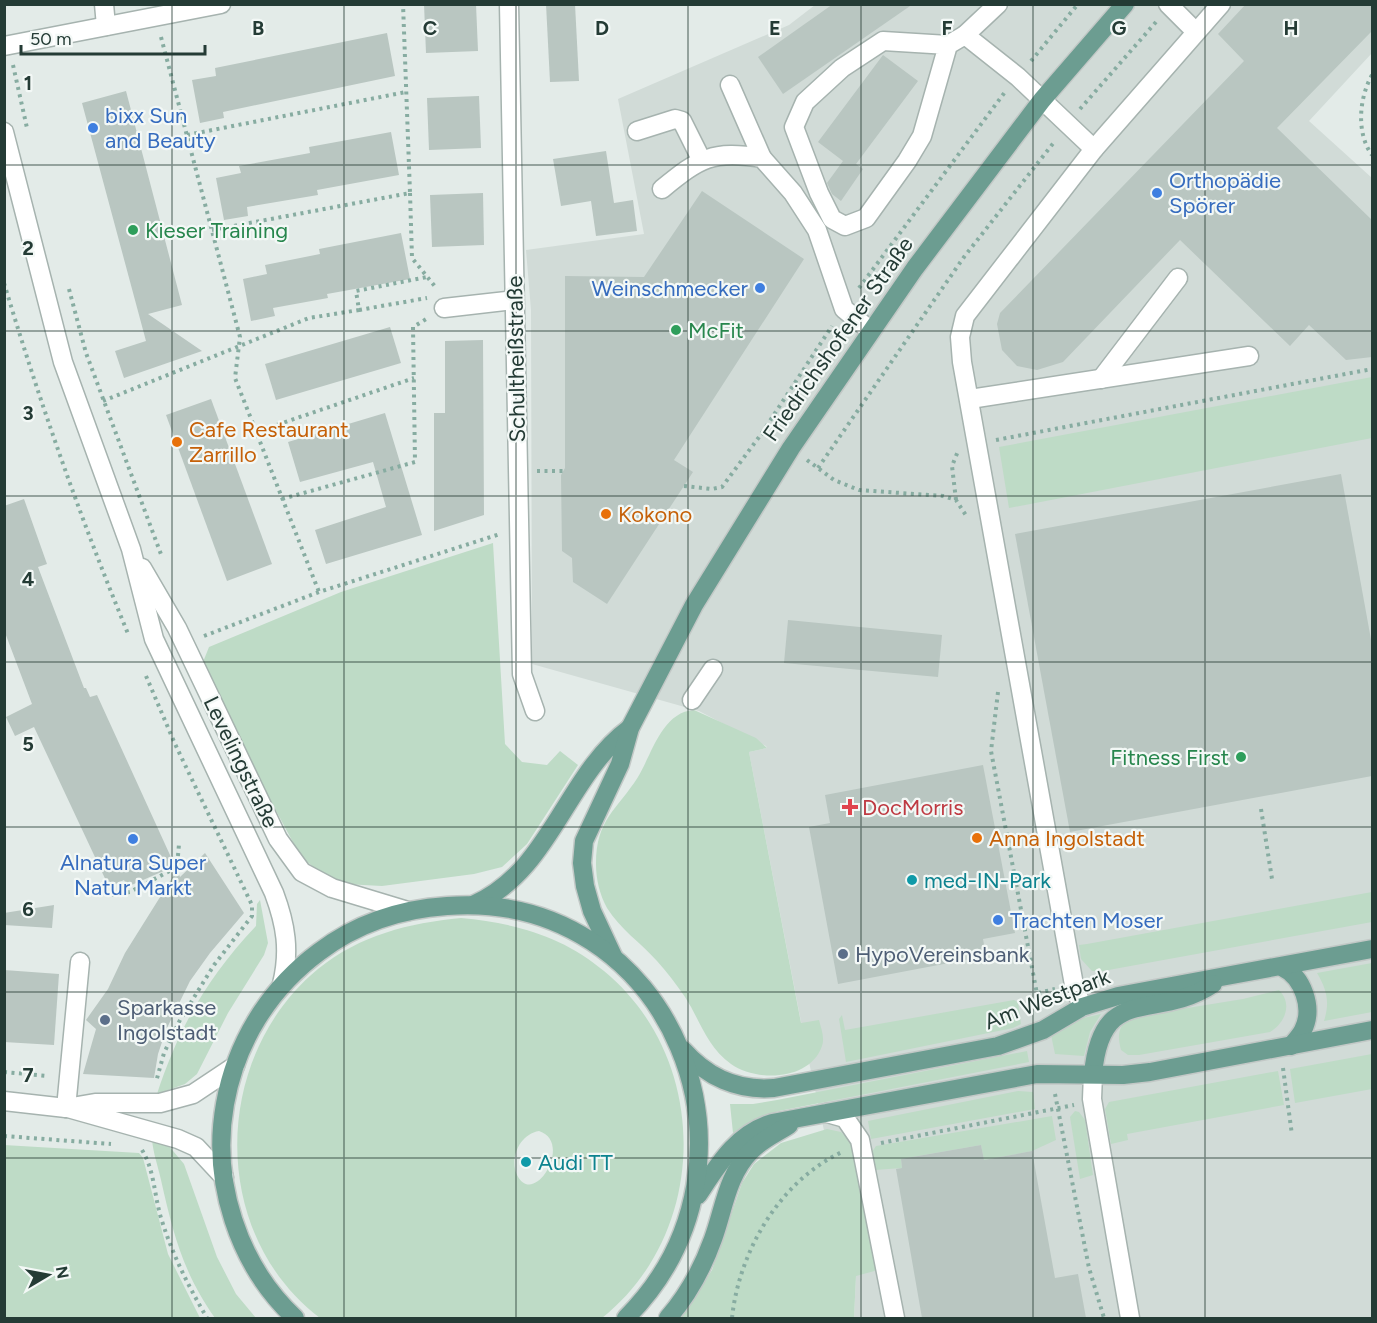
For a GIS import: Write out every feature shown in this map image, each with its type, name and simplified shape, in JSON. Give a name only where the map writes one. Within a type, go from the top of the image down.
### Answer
[{"type":"main road","name":"Friedrichshofener Straße","points":[[615,960],[592,911],[585,886],[582,863],[584,841],[620,764],[630,728],[694,605],[790,448],[915,268],[1042,100],[1125,4]]},
{"type":"main road","name":"Friedrichshofener Straße","points":[[473,905],[497,892],[526,865],[554,830],[599,756],[630,728]]},
{"type":"main road","points":[[296,1318],[275,1296],[250,1260],[241,1241],[227,1198],[221,1132],[228,1087],[235,1066],[253,1026],[282,984],[310,958],[345,934],[366,924],[408,910],[473,905],[539,918],[580,936],[615,960],[653,1001],[680,1046],[698,1113],[700,1158],[694,1202],[688,1224],[669,1262],[644,1299],[626,1318]]},
{"type":"main road","name":"Am Westpark","points":[[680,1046],[703,1070],[719,1079],[746,1088],[774,1088],[998,1046],[1043,1030],[1082,1007],[1118,996],[1372,949]]},
{"type":"main road","points":[[1282,967],[1292,972],[1306,999],[1303,1031],[1291,1046]]},
{"type":"main road","points":[[1093,1074],[1098,1039],[1104,1027],[1112,1019],[1132,1010],[1189,996],[1227,975]]},
{"type":"main road","points":[[694,1202],[730,1150],[749,1134],[772,1123],[1037,1074],[1150,1072],[1372,1030]]},
{"type":"main road","points":[[668,1318],[703,1264],[714,1238],[727,1190],[739,1167],[752,1150],[798,1119]]},
{"type":"main road","points":[[275,1296],[281,1318]]},
{"type":"street","points":[[104,4],[106,26]]},
{"type":"street","points":[[7,45],[221,4]]},
{"type":"street","name":"Schultheißstraße","points":[[509,4],[522,674],[535,711]]},
{"type":"street","points":[[948,45],[922,136],[907,162],[866,218],[845,226],[832,219],[819,193],[795,127],[805,102],[842,68],[883,41],[948,45],[965,35],[998,4]]},
{"type":"street","points":[[1082,1007],[1074,985],[962,362],[960,337],[965,316],[1094,149],[1221,4]]},
{"type":"street","points":[[1169,6],[1195,31]]},
{"type":"street","points":[[965,35],[1018,77],[1094,149]]},
{"type":"street","points":[[730,86],[762,158],[793,193],[817,230],[844,309],[871,331]]},
{"type":"street","points":[[637,131],[675,118],[682,121],[701,159]]},
{"type":"street","name":"Levelingstraße","points":[[4,132],[40,280],[63,362],[131,549],[154,639],[279,906],[287,941],[282,984]]},
{"type":"street","points":[[662,189],[701,159],[723,155],[762,158]]},
{"type":"street","points":[[1101,379],[1178,278]]},
{"type":"street","points":[[443,302],[514,300]]},
{"type":"street","points":[[970,399],[1249,356]]},
{"type":"street","name":"Levelingstraße","points":[[131,549],[177,628],[278,838],[302,872],[332,888],[408,910]]},
{"type":"street","points":[[692,700],[713,669]]},
{"type":"street","points":[[66,1108],[80,962]]},
{"type":"street","points":[[4,1101],[66,1108],[95,1103],[142,1105],[160,1103],[193,1094],[235,1066]]},
{"type":"street","points":[[1093,1074],[1092,1100],[1130,1318]]},
{"type":"street","points":[[66,1108],[80,1114],[178,1139],[195,1147],[224,1176]]},
{"type":"street","points":[[827,1113],[845,1118],[853,1125],[862,1146],[895,1318]]},
{"type":"path","points":[[403,4],[412,258],[443,302]]},
{"type":"path","points":[[684,486],[712,489],[722,487],[762,434],[844,309],[982,120],[1078,4]]},
{"type":"path","points":[[818,468],[964,257],[1068,125],[1169,6]]},
{"type":"path","points":[[156,16],[240,337],[235,378],[319,592]]},
{"type":"path","points":[[7,45],[29,137]]},
{"type":"path","points":[[1372,75],[1360,122],[1361,135],[1372,155]]},
{"type":"path","points":[[187,135],[406,92]]},
{"type":"path","points":[[212,230],[410,193]]},
{"type":"path","points":[[359,310],[356,291],[427,277]]},
{"type":"path","points":[[4,283],[49,430],[93,549],[134,647]]},
{"type":"path","points":[[68,288],[86,353],[166,568]]},
{"type":"path","points":[[103,401],[309,318],[359,310],[443,302]]},
{"type":"path","points":[[282,499],[415,462],[413,327],[443,302]]},
{"type":"path","points":[[978,443],[1372,369]]},
{"type":"path","points":[[256,432],[414,378]]},
{"type":"path","points":[[762,434],[790,448],[834,480],[859,490],[943,496],[956,500],[962,507],[970,528]]},
{"type":"path","points":[[196,639],[319,592],[518,528]]},
{"type":"path","points":[[142,1105],[145,1082],[157,1082],[164,1053],[180,1020],[214,965],[252,916],[252,905],[175,744],[143,669]]},
{"type":"path","points":[[998,683],[991,751],[1038,993]]},
{"type":"path","points":[[1261,809],[1272,879]]},
{"type":"path","points":[[112,895],[130,892],[177,867],[179,844]]},
{"type":"path","points":[[1282,1065],[1292,1135]]},
{"type":"path","points":[[1059,1110],[1089,1268],[1104,1318]]},
{"type":"path","points":[[139,1128],[139,1146],[149,1162],[161,1219],[179,1268],[207,1318]]},
{"type":"path","points":[[4,1136],[117,1144]]},
{"type":"shaded area","points":[[815,5],[1372,5],[1372,53],[1309,121],[1372,178],[1372,1318],[854,1318],[856,1276],[807,1053],[749,752],[767,748],[699,711],[532,664],[531,310],[526,250],[644,234],[618,99],[789,25]]},
{"type":"green space","points":[[1372,377],[1372,438],[1009,508],[999,447]]},
{"type":"green space","points":[[493,543],[505,744],[522,762],[547,765],[560,751],[578,765],[527,844],[502,867],[474,874],[382,886],[345,884],[321,873],[301,857],[248,759],[203,662],[209,647],[341,592]]},
{"type":"green space","points":[[694,710],[756,738],[767,748],[749,752],[801,1023],[819,1020],[823,1036],[823,1043],[816,1058],[795,1072],[781,1075],[754,1074],[731,1064],[723,1057],[710,1041],[685,997],[661,965],[612,916],[599,887],[596,870],[597,849],[604,825],[638,777],[666,726],[674,718]]},
{"type":"green space","points":[[1372,892],[1372,922],[1103,971],[1092,971],[1081,959],[1079,945]]},
{"type":"green space","points":[[260,900],[268,943],[264,955],[228,1013],[197,1074],[185,1084],[157,1094],[175,1047],[196,1004],[223,965],[256,926],[257,904]]},
{"type":"green space","points":[[461,918],[500,923],[555,940],[604,971],[639,1008],[664,1050],[679,1097],[684,1145],[678,1194],[663,1240],[637,1282],[602,1318],[320,1318],[283,1282],[258,1240],[242,1193],[237,1144],[243,1095],[258,1048],[283,1005],[318,969],[334,957],[368,939],[404,927]],"holes":[[[539,1131],[549,1137],[553,1147],[552,1159],[547,1170],[541,1179],[533,1184],[524,1183],[517,1175],[515,1168],[515,1154],[518,1148],[532,1133]]]},
{"type":"green space","points":[[1372,963],[1372,1012],[1324,1021],[1327,1008],[1326,996],[1317,973]]},
{"type":"green space","points":[[1279,990],[1286,1001],[1285,1013],[1280,1024],[1270,1032],[1139,1055],[1128,1055],[1121,1050],[1119,1040],[1121,1027],[1132,1017],[1243,999]]},
{"type":"green space","points":[[1014,1000],[1018,1002],[1021,1024],[1013,1028],[846,1062],[839,1019],[842,1015],[845,1030]]},
{"type":"green space","points":[[1101,1014],[1090,1032],[1084,1056],[1055,1054],[1051,1035],[1079,1019]]},
{"type":"green space","points":[[1027,1051],[1029,1062],[779,1111],[756,1119],[733,1133],[730,1104],[753,1104],[777,1100]]},
{"type":"green space","points":[[1372,1054],[1372,1089],[1295,1103],[1290,1069]]},
{"type":"green space","points":[[1278,1071],[1284,1105],[1127,1134],[1128,1140],[1111,1144],[1105,1109],[1109,1102]]},
{"type":"green space","points":[[1018,1091],[1033,1092],[1035,1109],[871,1139],[868,1121]]},
{"type":"green space","points":[[1075,1111],[1079,1112],[1085,1120],[1093,1175],[1080,1179],[1070,1117]]},
{"type":"green space","points":[[1052,1116],[1056,1140],[1032,1151],[984,1160],[981,1145],[901,1159],[902,1168],[875,1170],[872,1152],[876,1146]]},
{"type":"green space","points":[[827,1129],[841,1132],[852,1143],[878,1270],[856,1276],[854,1318],[680,1318],[712,1270],[742,1183],[754,1164],[781,1143]]},
{"type":"green space","points":[[152,1139],[168,1145],[184,1164],[217,1257],[236,1294],[256,1318],[215,1318],[204,1301],[180,1252]]},
{"type":"green space","points":[[4,1145],[139,1153],[143,1158],[168,1254],[200,1318],[5,1318]]},
{"type":"building","points":[[424,4],[476,4],[478,51],[426,53]]},
{"type":"building","points":[[546,4],[575,4],[579,81],[550,82]]},
{"type":"building","points":[[833,4],[913,4],[783,94],[758,57]]},
{"type":"building","points":[[1246,4],[1372,4],[1372,31],[1277,128],[1372,220],[1372,357],[1346,360],[1309,325],[1290,346],[1180,240],[1063,362],[1037,370],[1017,366],[1002,350],[997,324],[1000,313],[1244,61],[1218,34]]},
{"type":"building","points":[[387,33],[395,76],[223,112],[224,118],[200,123],[192,80],[216,76],[215,68]]},
{"type":"building","points":[[883,55],[918,81],[856,164],[863,169],[841,201],[832,194],[827,183],[843,161],[818,142]]},
{"type":"building","points":[[126,91],[182,305],[148,314],[202,351],[124,378],[115,351],[146,341],[82,103]]},
{"type":"building","points":[[479,96],[481,148],[429,150],[427,98]]},
{"type":"building","points":[[391,132],[399,175],[317,190],[318,195],[247,207],[248,216],[224,220],[216,178],[241,173],[239,166],[310,153],[309,147]]},
{"type":"building","points":[[606,151],[614,203],[633,200],[637,231],[596,236],[591,201],[561,206],[553,159]]},
{"type":"building","points":[[702,191],[804,259],[674,460],[693,472],[607,604],[573,582],[572,558],[562,551],[561,475],[565,468],[565,276],[644,277]]},
{"type":"building","points":[[483,193],[484,245],[432,247],[430,195]]},
{"type":"building","points":[[401,233],[410,279],[327,294],[328,298],[273,308],[275,316],[251,321],[243,279],[267,274],[265,265],[320,254],[319,249]]},
{"type":"building","points":[[390,327],[401,363],[276,400],[265,364]]},
{"type":"building","points":[[483,340],[484,515],[434,531],[434,413],[445,413],[445,341]]},
{"type":"building","points":[[211,399],[272,564],[227,581],[166,415]]},
{"type":"building","points":[[385,413],[422,535],[326,564],[315,530],[386,507],[373,462],[300,482],[288,442]]},
{"type":"building","points":[[1341,474],[1372,645],[1372,776],[1070,832],[1015,534]]},
{"type":"building","points":[[24,499],[47,564],[38,567],[84,688],[90,697],[97,695],[175,866],[127,887],[124,880],[109,887],[34,727],[15,736],[6,717],[32,704],[4,630],[4,506]]},
{"type":"building","points":[[788,620],[942,635],[938,677],[784,663]]},
{"type":"building","name":"med-IN-Park","points":[[983,765],[1015,933],[983,939],[986,956],[838,984],[809,827],[830,823],[825,795]]},
{"type":"building","points":[[205,853],[244,913],[190,981],[166,1030],[158,1054],[154,1078],[83,1074],[96,1029],[86,1020],[108,989],[125,953],[177,870],[180,877]]},
{"type":"building","points":[[54,905],[52,928],[4,925],[4,913]]},
{"type":"building","points":[[4,970],[59,974],[54,1045],[4,1042]]},
{"type":"building","points":[[981,1145],[984,1160],[1032,1151],[1055,1278],[1078,1274],[1086,1318],[922,1318],[896,1169],[902,1168],[901,1159]]},
{"type":"place","name":"bixx Sun and Beauty","points":[[93,128]]},
{"type":"place","name":"Orthopädie Spörer","points":[[1157,193]]},
{"type":"place","name":"Kieser Training","points":[[133,230]]},
{"type":"place","name":"Weinschmecker","points":[[760,288]]},
{"type":"place","name":"McFit","points":[[676,330]]},
{"type":"place","name":"Cafe Restaurant Zarrillo","points":[[177,442]]},
{"type":"place","name":"Kokono","points":[[606,514]]},
{"type":"place","name":"Fitness First","points":[[1241,757]]},
{"type":"place","name":"DocMorris","points":[[850,807]]},
{"type":"place","name":"Anna Ingolstadt","points":[[977,838]]},
{"type":"place","name":"Alnatura Super Natur Markt","points":[[133,839]]},
{"type":"place","name":"med-IN-Park","points":[[912,880]]},
{"type":"place","name":"Trachten Moser","points":[[998,920]]},
{"type":"place","name":"HypoVereinsbank","points":[[843,954]]},
{"type":"place","name":"Sparkasse Ingolstadt","points":[[105,1020]]},
{"type":"place","name":"Audi TT","points":[[526,1162]]}]
